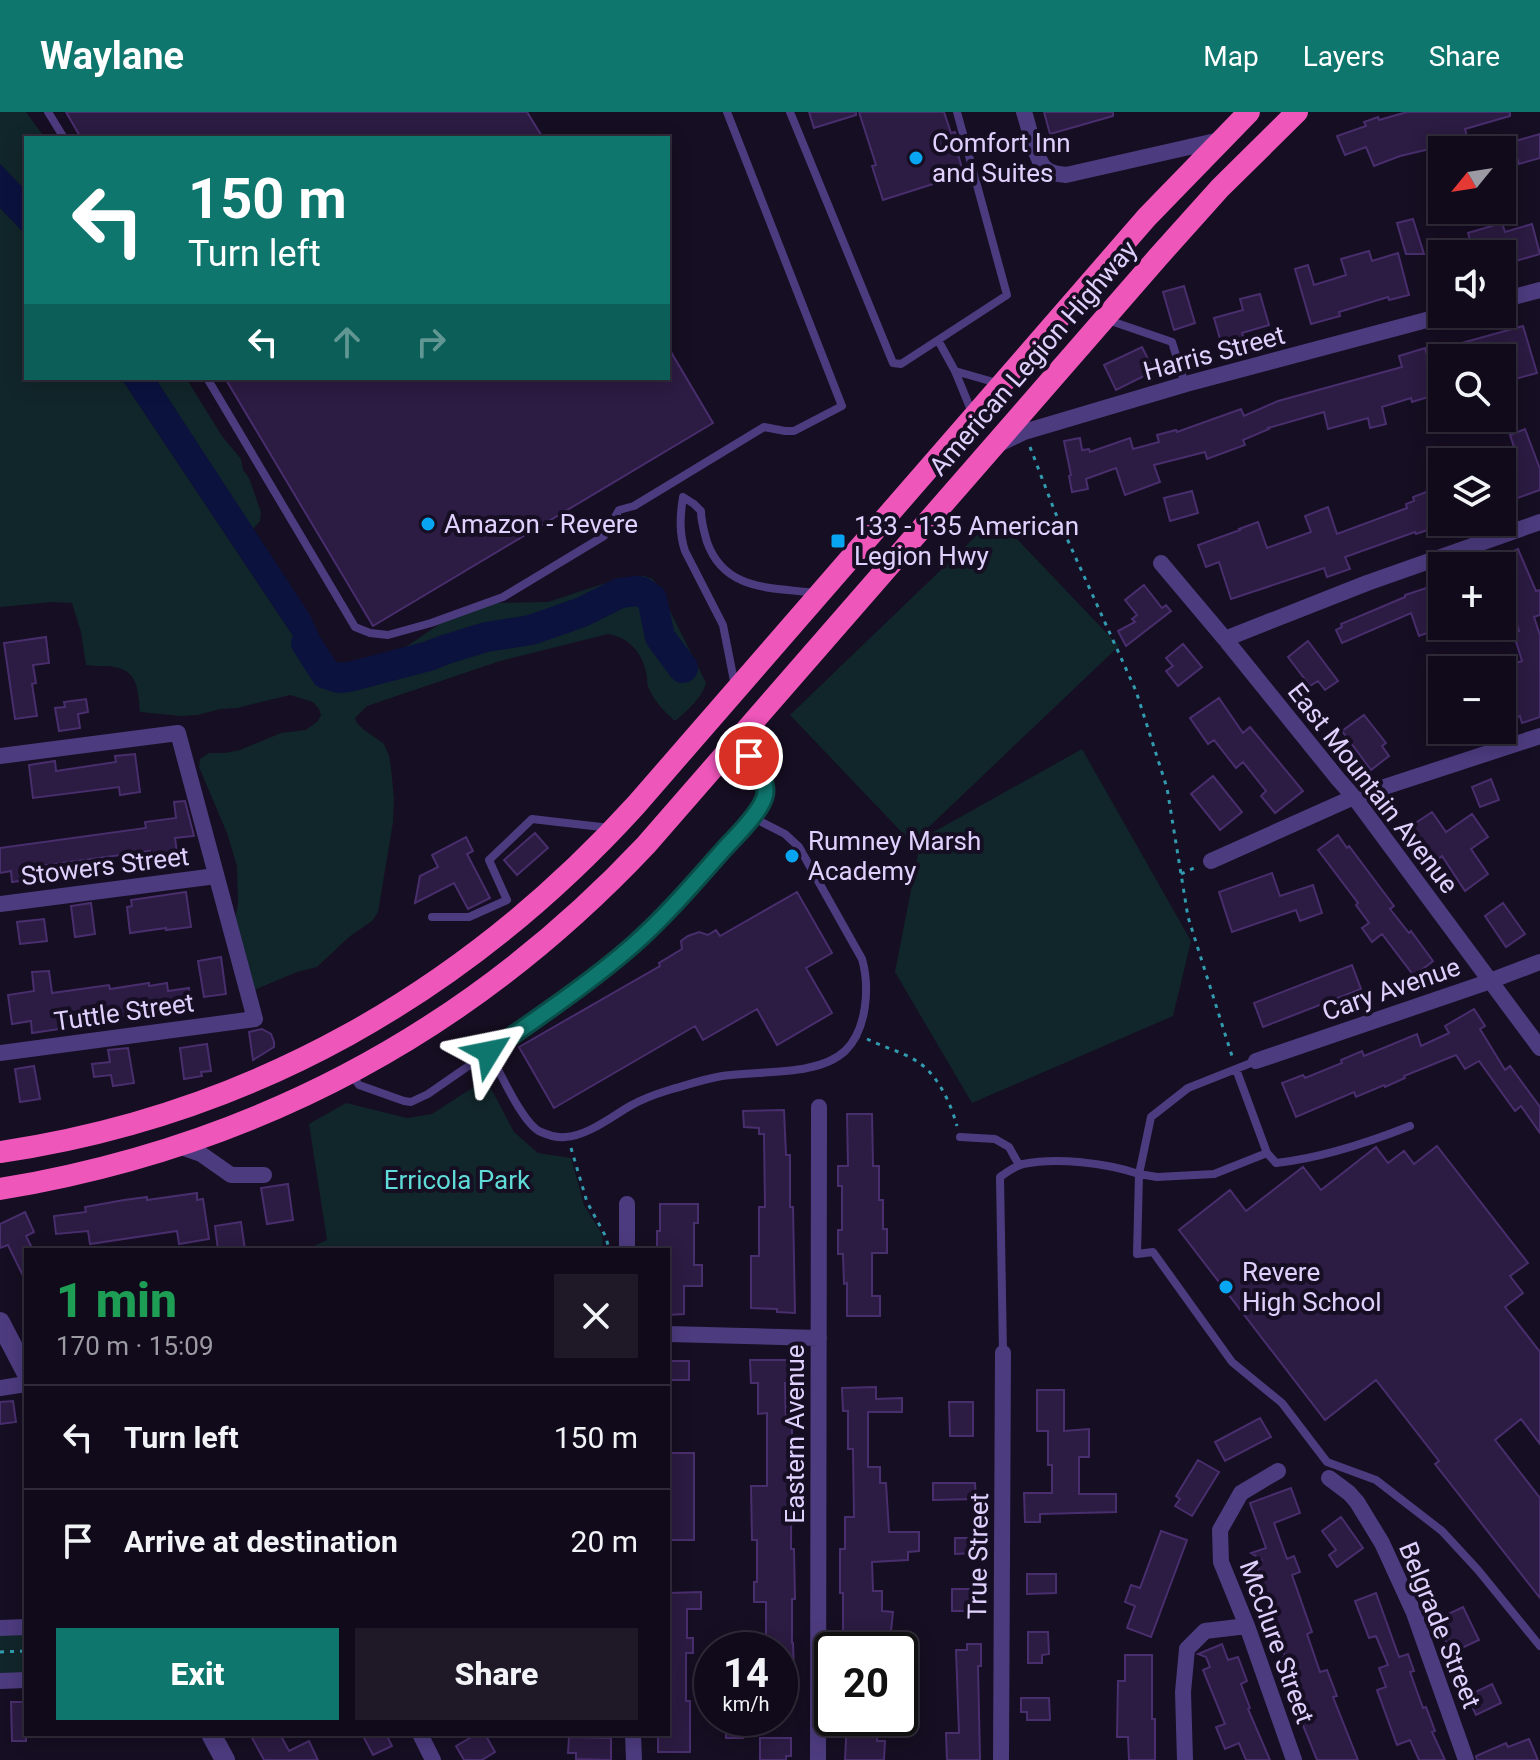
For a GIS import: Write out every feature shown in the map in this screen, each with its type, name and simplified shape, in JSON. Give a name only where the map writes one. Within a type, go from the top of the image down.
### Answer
[{"type":"highway","name":"American Legion Highway","points":[[0,1152],[147,1120],[234,1089],[319,1051],[400,1005],[477,952],[549,894],[615,828],[1147,217],[1249,112]]},
{"type":"highway","name":"American Legion Highway","points":[[0,1189],[87,1172],[178,1146],[265,1113],[350,1073],[431,1026],[545,942],[603,889],[667,821],[1199,211],[1297,112]]},
{"type":"street","points":[[1024,112],[1040,161],[1055,174],[1066,175],[1220,140]]},
{"type":"street","points":[[1516,296],[1540,290]]},
{"type":"street","name":"Harris Street","points":[[995,445],[1024,432],[1186,384],[1428,320]]},
{"type":"street","points":[[1225,639],[1367,583],[1540,522]]},
{"type":"street","name":"East Mountain Avenue","points":[[1161,563],[1354,797],[1540,1048]]},
{"type":"street","points":[[0,756],[178,733],[216,876]]},
{"type":"street","points":[[1211,861],[1354,797],[1540,736]]},
{"type":"street","name":"Stowers Street","points":[[0,904],[216,876]]},
{"type":"street","name":"Tuttle Street","points":[[0,1053],[255,1019],[216,876]]},
{"type":"street","name":"Cary Avenue","points":[[1256,1061],[1540,962]]},
{"type":"street","name":"Eastern Avenue","points":[[818,1760],[819,1107]]},
{"type":"street","points":[[178,1146],[201,1154],[231,1175],[264,1175]]},
{"type":"street","points":[[627,1204],[627,1248]]},
{"type":"street","points":[[0,1322],[24,1368]]},
{"type":"street","points":[[670,1334],[819,1338]]},
{"type":"street","name":"True Street","points":[[1001,1760],[1003,1353]]},
{"type":"street","points":[[0,1388],[24,1384]]},
{"type":"street","name":"McClure Street","points":[[1278,1471],[1241,1493],[1220,1530],[1221,1562],[1294,1760]]},
{"type":"street","name":"Belgrade Street","points":[[1329,1478],[1357,1502],[1382,1543],[1414,1613],[1466,1760]]},
{"type":"street","points":[[1185,1760],[1183,1692],[1187,1649],[1205,1631],[1247,1626]]},
{"type":"street","points":[[0,1628],[24,1627]]},
{"type":"street","points":[[0,1681],[24,1680]]},
{"type":"street","points":[[212,1736],[225,1760]]},
{"type":"street","points":[[421,1736],[433,1760]]},
{"type":"street","points":[[633,1736],[634,1760]]},
{"type":"lane","points":[[48,112],[63,136]]},
{"type":"lane","points":[[208,380],[355,627],[388,635],[503,597],[604,536],[619,510],[634,506],[764,427],[794,431],[842,406],[727,112]]},
{"type":"lane","points":[[790,112],[896,364],[901,364],[1007,295],[957,112]]},
{"type":"lane","points":[[1104,319],[1172,342],[1186,384]]},
{"type":"lane","points":[[938,340],[955,371],[973,416]]},
{"type":"lane","points":[[955,371],[1001,385]]},
{"type":"lane","points":[[673,482],[683,497],[701,511],[705,535],[718,562],[739,580],[760,587],[819,594]]},
{"type":"lane","points":[[683,497],[680,513],[682,541],[723,625],[736,690]]},
{"type":"lane","points":[[350,1073],[359,1085],[411,1102],[428,1094],[583,985],[633,945],[680,899],[761,806],[765,787],[749,756]]},
{"type":"lane","points":[[489,1052],[530,1124],[542,1133],[563,1138],[584,1132],[657,1094],[720,1076],[805,1069],[838,1056],[847,1049],[863,1011],[867,980],[862,959],[799,847],[785,834],[752,817]]},
{"type":"lane","points":[[432,917],[469,917],[507,900],[489,860],[532,819],[615,828]]},
{"type":"lane","points":[[1256,1061],[1188,1088],[1151,1117],[1139,1174],[1137,1254],[1153,1252],[1232,1362],[1282,1403],[1327,1462],[1376,1480],[1442,1531],[1540,1646]]},
{"type":"lane","points":[[1236,1069],[1267,1153],[1276,1163],[1330,1153],[1410,1126]]},
{"type":"lane","points":[[960,1137],[995,1139],[1009,1147],[1019,1165]]},
{"type":"lane","points":[[1003,1353],[1000,1177],[1019,1165],[1045,1162],[1116,1167],[1157,1177],[1214,1174],[1267,1153]]},
{"type":"path","points":[[1024,432],[1055,512],[1136,691],[1167,788],[1188,917],[1236,1069]]},
{"type":"path","points":[[856,1033],[919,1062],[946,1098],[960,1137]]},
{"type":"path","points":[[568,1137],[587,1202],[609,1248]]},
{"type":"path","points":[[0,1652],[24,1651]]},
{"type":"green space","points":[[0,112],[26,112],[44,136],[24,136],[24,189],[0,164]]},
{"type":"green space","points":[[0,208],[24,233],[24,380],[122,380],[293,636],[300,656],[313,668],[326,676],[336,663],[351,668],[380,662],[444,621],[497,603],[548,602],[618,579],[644,576],[653,579],[658,587],[706,683],[689,709],[675,721],[652,695],[637,652],[622,638],[608,634],[500,661],[367,706],[355,718],[363,729],[384,744],[389,756],[394,799],[378,912],[372,921],[349,937],[317,967],[254,990],[233,931],[238,903],[237,866],[227,833],[199,767],[200,759],[209,753],[240,750],[281,733],[306,730],[318,721],[321,715],[319,709],[313,702],[290,695],[198,715],[140,712],[137,686],[130,674],[116,667],[86,665],[72,603],[0,607]]},
{"type":"green space","points":[[156,380],[187,380],[222,436],[241,459],[261,512],[260,521],[253,529]]},
{"type":"green space","points":[[996,517],[1119,646],[912,843],[790,715]]},
{"type":"green space","points":[[1082,749],[1191,941],[1173,1016],[972,1103],[895,972],[921,839]]},
{"type":"green space","name":"Erricola Park","points":[[486,1079],[514,1132],[538,1153],[571,1158],[584,1205],[602,1234],[603,1248],[309,1248],[327,1240],[309,1124],[346,1103],[407,1118],[432,1114]]},
{"type":"green space","points":[[24,1634],[24,1673],[0,1674],[0,1635]]},
{"type":"shaded area","points":[[0,164],[24,189],[24,233],[0,208]]},
{"type":"shaded area","points":[[122,380],[156,380],[310,615],[324,646],[336,663],[326,676],[321,678],[310,674],[307,662],[296,651],[293,636]]},
{"type":"building","points":[[66,112],[527,112],[542,136],[80,136]]},
{"type":"building","points":[[809,112],[856,112],[856,115],[814,128]]},
{"type":"building","name":"Comfort Inn and Suites","points":[[859,112],[944,112],[960,150],[957,151],[962,168],[956,170],[958,176],[883,200],[872,166],[876,165]]},
{"type":"building","points":[[1044,112],[1113,112],[1113,116],[1050,134]]},
{"type":"building","points":[[1407,112],[1510,112],[1510,116],[1465,129],[1467,136],[1428,136],[1428,149],[1374,166],[1366,147],[1345,155],[1337,136],[1366,126],[1364,122],[1378,117],[1379,120]]},
{"type":"building","points":[[1540,134],[1540,158],[1519,164],[1516,141]]},
{"type":"building","points":[[1413,219],[1424,254],[1406,254],[1397,223]]},
{"type":"building","points":[[1499,224],[1502,224],[1505,232],[1532,224],[1540,254],[1516,261],[1516,240],[1470,240],[1468,233]]},
{"type":"building","points":[[1369,251],[1372,261],[1398,253],[1409,295],[1389,300],[1388,297],[1311,324],[1295,269],[1308,265],[1314,285],[1346,275],[1341,259]]},
{"type":"building","points":[[1184,286],[1195,323],[1174,330],[1163,292]]},
{"type":"building","points":[[1260,294],[1269,325],[1242,333],[1245,343],[1223,349],[1214,318],[1243,310],[1240,299]]},
{"type":"building","points":[[1523,326],[1537,373],[1516,379],[1516,344],[1458,344],[1516,328]]},
{"type":"building","points":[[1142,347],[1154,371],[1116,390],[1104,365]]},
{"type":"building","points":[[1425,348],[1428,397],[1412,402],[1411,398],[1382,407],[1386,424],[1370,428],[1368,418],[1328,429],[1324,412],[1268,428],[1243,440],[1245,445],[1207,459],[1205,452],[1154,465],[1160,482],[1125,495],[1116,468],[1086,479],[1088,489],[1072,492],[1064,441],[1080,438],[1082,450],[1089,449],[1090,452],[1130,438],[1133,449],[1159,442],[1157,435],[1177,432],[1241,409],[1244,416],[1278,401],[1402,367],[1399,356]]},
{"type":"building","name":"Amazon - Revere","points":[[670,350],[713,423],[373,626],[226,380],[670,380]]},
{"type":"building","points":[[1525,429],[1540,469],[1540,490],[1516,499],[1516,448],[1510,435]]},
{"type":"building","points":[[1192,491],[1198,513],[1170,521],[1164,498]]},
{"type":"building","points":[[1428,491],[1428,530],[1345,557],[1350,569],[1327,577],[1324,568],[1231,599],[1219,562],[1206,567],[1198,545],[1258,522],[1267,548],[1311,532],[1305,516],[1328,507],[1337,534],[1407,508],[1406,504],[1414,501],[1413,497]]},
{"type":"building","points":[[1518,549],[1536,591],[1540,590],[1540,615],[1534,617],[1540,635],[1540,717],[1522,723],[1520,716],[1516,717],[1516,663],[1522,661],[1515,640],[1516,632],[1519,631],[1516,622],[1516,552],[1511,552]]},
{"type":"building","points":[[1144,585],[1162,608],[1166,605],[1171,611],[1126,646],[1118,631],[1135,622],[1132,619],[1137,615],[1125,600]]},
{"type":"building","points":[[1428,588],[1428,633],[1419,636],[1411,613],[1342,643],[1336,630],[1342,627],[1341,624]]},
{"type":"building","points":[[46,637],[49,663],[33,665],[36,683],[32,684],[37,716],[15,719],[4,643]]},
{"type":"building","points":[[1308,641],[1338,681],[1325,690],[1318,681],[1310,686],[1288,657]]},
{"type":"building","points":[[1183,644],[1202,667],[1178,686],[1166,671],[1173,666],[1166,658]]},
{"type":"building","points":[[1219,698],[1243,733],[1250,727],[1303,791],[1275,813],[1261,796],[1266,791],[1243,762],[1236,768],[1214,740],[1208,744],[1190,718]]},
{"type":"building","points":[[86,699],[88,712],[78,714],[80,728],[59,731],[55,708],[65,707],[64,702]]},
{"type":"building","points":[[1364,715],[1386,743],[1382,746],[1389,756],[1371,770],[1342,731]]},
{"type":"building","points":[[135,754],[140,792],[120,795],[119,787],[33,798],[29,765],[55,761],[56,771],[116,762],[115,756]]},
{"type":"building","points":[[1213,776],[1242,812],[1220,830],[1191,794]]},
{"type":"building","points":[[1491,779],[1499,800],[1480,807],[1472,787]]},
{"type":"building","points":[[185,801],[194,836],[175,838],[178,860],[151,863],[150,851],[40,866],[41,878],[12,882],[11,871],[0,873],[0,848],[146,828],[145,822],[176,818],[174,802]]},
{"type":"building","points":[[1432,812],[1446,832],[1472,814],[1488,837],[1471,849],[1488,874],[1465,891],[1442,856],[1436,861],[1411,826]]},
{"type":"building","points":[[535,833],[548,848],[517,875],[504,860]]},
{"type":"building","points":[[1338,835],[1394,906],[1390,909],[1433,961],[1414,976],[1382,934],[1372,942],[1362,928],[1369,923],[1356,905],[1358,903],[1318,850]]},
{"type":"building","points":[[466,837],[473,851],[467,854],[490,898],[468,909],[454,883],[415,903],[420,876],[438,867],[432,855]]},
{"type":"building","points":[[1272,873],[1280,896],[1313,885],[1322,913],[1300,921],[1296,910],[1232,932],[1219,892]]},
{"type":"building","points":[[186,892],[191,927],[130,933],[127,907],[132,906],[131,900]]},
{"type":"building","points":[[797,892],[832,953],[806,968],[832,1013],[777,1045],[757,1009],[703,1040],[695,1026],[554,1108],[519,1047],[660,966],[659,963],[682,949],[681,941],[688,936],[699,932],[708,935],[716,930],[720,936]]},
{"type":"building","points":[[91,903],[95,934],[75,937],[71,906]]},
{"type":"building","points":[[1503,903],[1525,934],[1506,947],[1485,916]]},
{"type":"building","points":[[44,919],[47,941],[20,944],[17,922]]},
{"type":"building","points":[[221,957],[226,994],[204,997],[198,961]]},
{"type":"building","points":[[1352,965],[1361,989],[1263,1027],[1254,1003]]},
{"type":"building","points":[[49,971],[52,993],[109,985],[110,989],[167,983],[168,991],[189,988],[191,1002],[175,1004],[176,1010],[92,1019],[93,1024],[32,1033],[31,1021],[12,1024],[8,995],[34,991],[32,972]]},
{"type":"building","points":[[1474,1009],[1485,1026],[1480,1029],[1505,1070],[1510,1066],[1540,1107],[1540,1133],[1521,1106],[1515,1111],[1479,1061],[1465,1069],[1456,1055],[1385,1087],[1356,1097],[1354,1092],[1296,1117],[1282,1083],[1303,1075],[1305,1078],[1362,1051],[1364,1056],[1417,1034],[1421,1046],[1449,1033],[1445,1026]]},
{"type":"building","points":[[262,1029],[271,1034],[274,1047],[253,1060],[249,1032]]},
{"type":"building","points":[[207,1044],[211,1071],[184,1079],[180,1048]]},
{"type":"building","points":[[128,1048],[134,1083],[113,1086],[111,1075],[94,1077],[92,1064],[110,1062],[108,1050]]},
{"type":"building","points":[[34,1066],[40,1099],[20,1102],[15,1069]]},
{"type":"building","points":[[784,1110],[786,1155],[790,1155],[790,1207],[793,1207],[795,1313],[751,1308],[751,1256],[759,1256],[759,1207],[765,1207],[764,1134],[759,1134],[759,1128],[744,1127],[743,1111]]},
{"type":"building","points":[[847,1114],[872,1114],[873,1166],[879,1166],[879,1200],[883,1200],[883,1229],[887,1229],[887,1253],[872,1253],[872,1296],[880,1296],[880,1316],[847,1316],[843,1254],[838,1254],[838,1230],[842,1230],[842,1186],[838,1186],[838,1166],[848,1166]]},
{"type":"building","points":[[1437,1146],[1528,1263],[1510,1276],[1523,1293],[1505,1307],[1540,1352],[1540,1444],[1521,1419],[1495,1440],[1540,1498],[1540,1598],[1435,1464],[1439,1461],[1376,1380],[1325,1420],[1179,1230],[1230,1190],[1246,1211],[1303,1167],[1321,1190],[1376,1147],[1388,1163],[1404,1151],[1414,1164]]},
{"type":"building","points":[[288,1184],[293,1220],[267,1224],[261,1188]]},
{"type":"building","points":[[197,1193],[197,1200],[203,1199],[209,1239],[179,1244],[177,1231],[90,1244],[88,1231],[56,1234],[54,1216],[86,1212],[85,1207],[124,1200]]},
{"type":"building","points":[[660,1204],[698,1204],[698,1223],[694,1223],[694,1265],[702,1265],[702,1286],[684,1286],[684,1314],[670,1315],[670,1248],[657,1248],[657,1231],[660,1231]]},
{"type":"building","points":[[25,1212],[34,1232],[26,1236],[32,1248],[24,1248],[24,1278],[8,1245],[0,1248],[0,1224]]},
{"type":"building","points":[[241,1222],[245,1248],[218,1248],[215,1226]]},
{"type":"building","points":[[750,1360],[790,1360],[791,1383],[785,1383],[786,1426],[792,1426],[791,1549],[794,1549],[795,1599],[792,1599],[792,1632],[766,1632],[766,1602],[754,1602],[757,1540],[752,1540],[751,1486],[767,1486],[767,1413],[758,1414],[758,1383],[751,1383]]},
{"type":"building","points":[[670,1361],[689,1361],[689,1380],[670,1380]]},
{"type":"building","points":[[876,1387],[876,1399],[902,1398],[902,1412],[868,1412],[868,1467],[880,1467],[880,1483],[886,1483],[889,1532],[919,1532],[919,1551],[908,1552],[908,1560],[872,1562],[873,1591],[882,1591],[882,1611],[893,1612],[891,1632],[843,1632],[840,1549],[845,1549],[845,1517],[854,1517],[853,1449],[848,1449],[848,1411],[843,1411],[842,1388]]},
{"type":"building","points":[[1037,1390],[1064,1390],[1064,1431],[1089,1429],[1089,1457],[1079,1457],[1079,1494],[1116,1494],[1116,1512],[1040,1514],[1040,1522],[1025,1522],[1024,1493],[1052,1493],[1048,1431],[1037,1431]]},
{"type":"building","points":[[13,1401],[16,1422],[0,1424],[0,1402]]},
{"type":"building","points":[[949,1402],[973,1402],[973,1436],[950,1436]]},
{"type":"building","points":[[1260,1418],[1271,1437],[1225,1461],[1215,1442]]},
{"type":"building","points":[[670,1453],[694,1453],[694,1540],[670,1540]]},
{"type":"building","points":[[1198,1460],[1219,1472],[1192,1516],[1175,1506],[1180,1499],[1176,1496]]},
{"type":"building","points":[[933,1483],[975,1483],[976,1499],[933,1500]]},
{"type":"building","points":[[1291,1488],[1300,1513],[1274,1523],[1287,1559],[1294,1556],[1300,1572],[1292,1575],[1312,1632],[1307,1634],[1320,1672],[1327,1670],[1337,1696],[1333,1697],[1358,1760],[1317,1760],[1300,1718],[1308,1715],[1294,1677],[1290,1678],[1272,1619],[1275,1618],[1258,1570],[1262,1560],[1251,1553],[1266,1548],[1250,1503]]},
{"type":"building","points":[[1341,1517],[1363,1548],[1337,1567],[1329,1555],[1336,1550],[1322,1531]]},
{"type":"building","points":[[1161,1531],[1187,1540],[1151,1637],[1127,1628],[1135,1606],[1125,1602],[1131,1585],[1140,1588]]},
{"type":"building","points":[[955,1538],[976,1538],[976,1553],[955,1554]]},
{"type":"building","points":[[1027,1574],[1056,1574],[1056,1593],[1027,1594]]},
{"type":"building","points":[[952,1589],[976,1589],[976,1611],[952,1611]]},
{"type":"building","points":[[701,1592],[701,1609],[687,1609],[687,1638],[693,1638],[693,1653],[686,1653],[690,1752],[658,1752],[658,1736],[670,1736],[670,1593]]},
{"type":"building","points":[[1376,1593],[1399,1657],[1408,1654],[1414,1671],[1410,1672],[1445,1760],[1419,1760],[1410,1740],[1397,1745],[1377,1690],[1386,1687],[1379,1668],[1388,1665],[1376,1636],[1369,1638],[1355,1601]]},
{"type":"building","points":[[1463,1607],[1479,1640],[1451,1653],[1439,1627],[1446,1624],[1442,1617]]},
{"type":"building","points":[[1028,1632],[1048,1632],[1049,1654],[1042,1655],[1042,1663],[1028,1663]]},
{"type":"building","points":[[967,1644],[981,1644],[981,1666],[978,1666],[980,1760],[947,1760],[946,1733],[959,1733],[956,1650],[967,1650]]},
{"type":"building","points":[[1222,1644],[1228,1660],[1238,1657],[1247,1681],[1241,1684],[1248,1709],[1270,1760],[1246,1760],[1239,1743],[1225,1749],[1216,1727],[1225,1724],[1203,1670],[1210,1667],[1206,1657],[1198,1654]]},
{"type":"building","points":[[1125,1655],[1152,1655],[1155,1760],[1129,1760],[1128,1737],[1117,1737],[1118,1681],[1125,1681]]},
{"type":"building","points":[[1492,1684],[1501,1703],[1476,1715],[1467,1696]]},
{"type":"building","points":[[1021,1698],[1049,1698],[1050,1720],[1027,1720],[1027,1712],[1021,1712]]},
{"type":"building","points":[[11,1702],[24,1702],[26,1741],[12,1741]]},
{"type":"building","points":[[251,1736],[281,1736],[289,1751],[309,1741],[318,1760],[264,1760]]},
{"type":"building","points":[[363,1736],[387,1736],[392,1746],[373,1755]]},
{"type":"building","points":[[474,1736],[486,1736],[495,1752],[482,1760],[464,1760],[456,1746]]},
{"type":"building","points":[[846,1736],[877,1736],[877,1741],[885,1741],[884,1760],[845,1760]]},
{"type":"building","points":[[569,1737],[611,1738],[611,1760],[576,1759],[576,1753],[568,1753]]},
{"type":"building","points":[[760,1738],[791,1738],[791,1756],[786,1756],[786,1760],[760,1760]]},
{"type":"building","points":[[1529,1739],[1538,1760],[1477,1760],[1476,1756],[1506,1743],[1508,1747]]},
{"type":"waterway","points":[[306,643],[326,674],[349,677],[486,637],[531,630],[582,612],[620,593],[637,591],[652,599],[660,637],[683,668]]},
{"type":"place","name":"Comfort Inn and Suites","points":[[916,158]]},
{"type":"place","name":"Amazon - Revere","points":[[428,524]]},
{"type":"place","name":"133 - 135 American Legion Hwy","points":[[838,541]]},
{"type":"place","name":"Rumney Marsh Academy","points":[[792,856]]},
{"type":"place","name":"Revere High School","points":[[1226,1287]]},
{"type":"route","points":[[489,1052],[633,945],[680,899],[740,832],[761,806],[765,796],[761,775],[749,756]]}]
